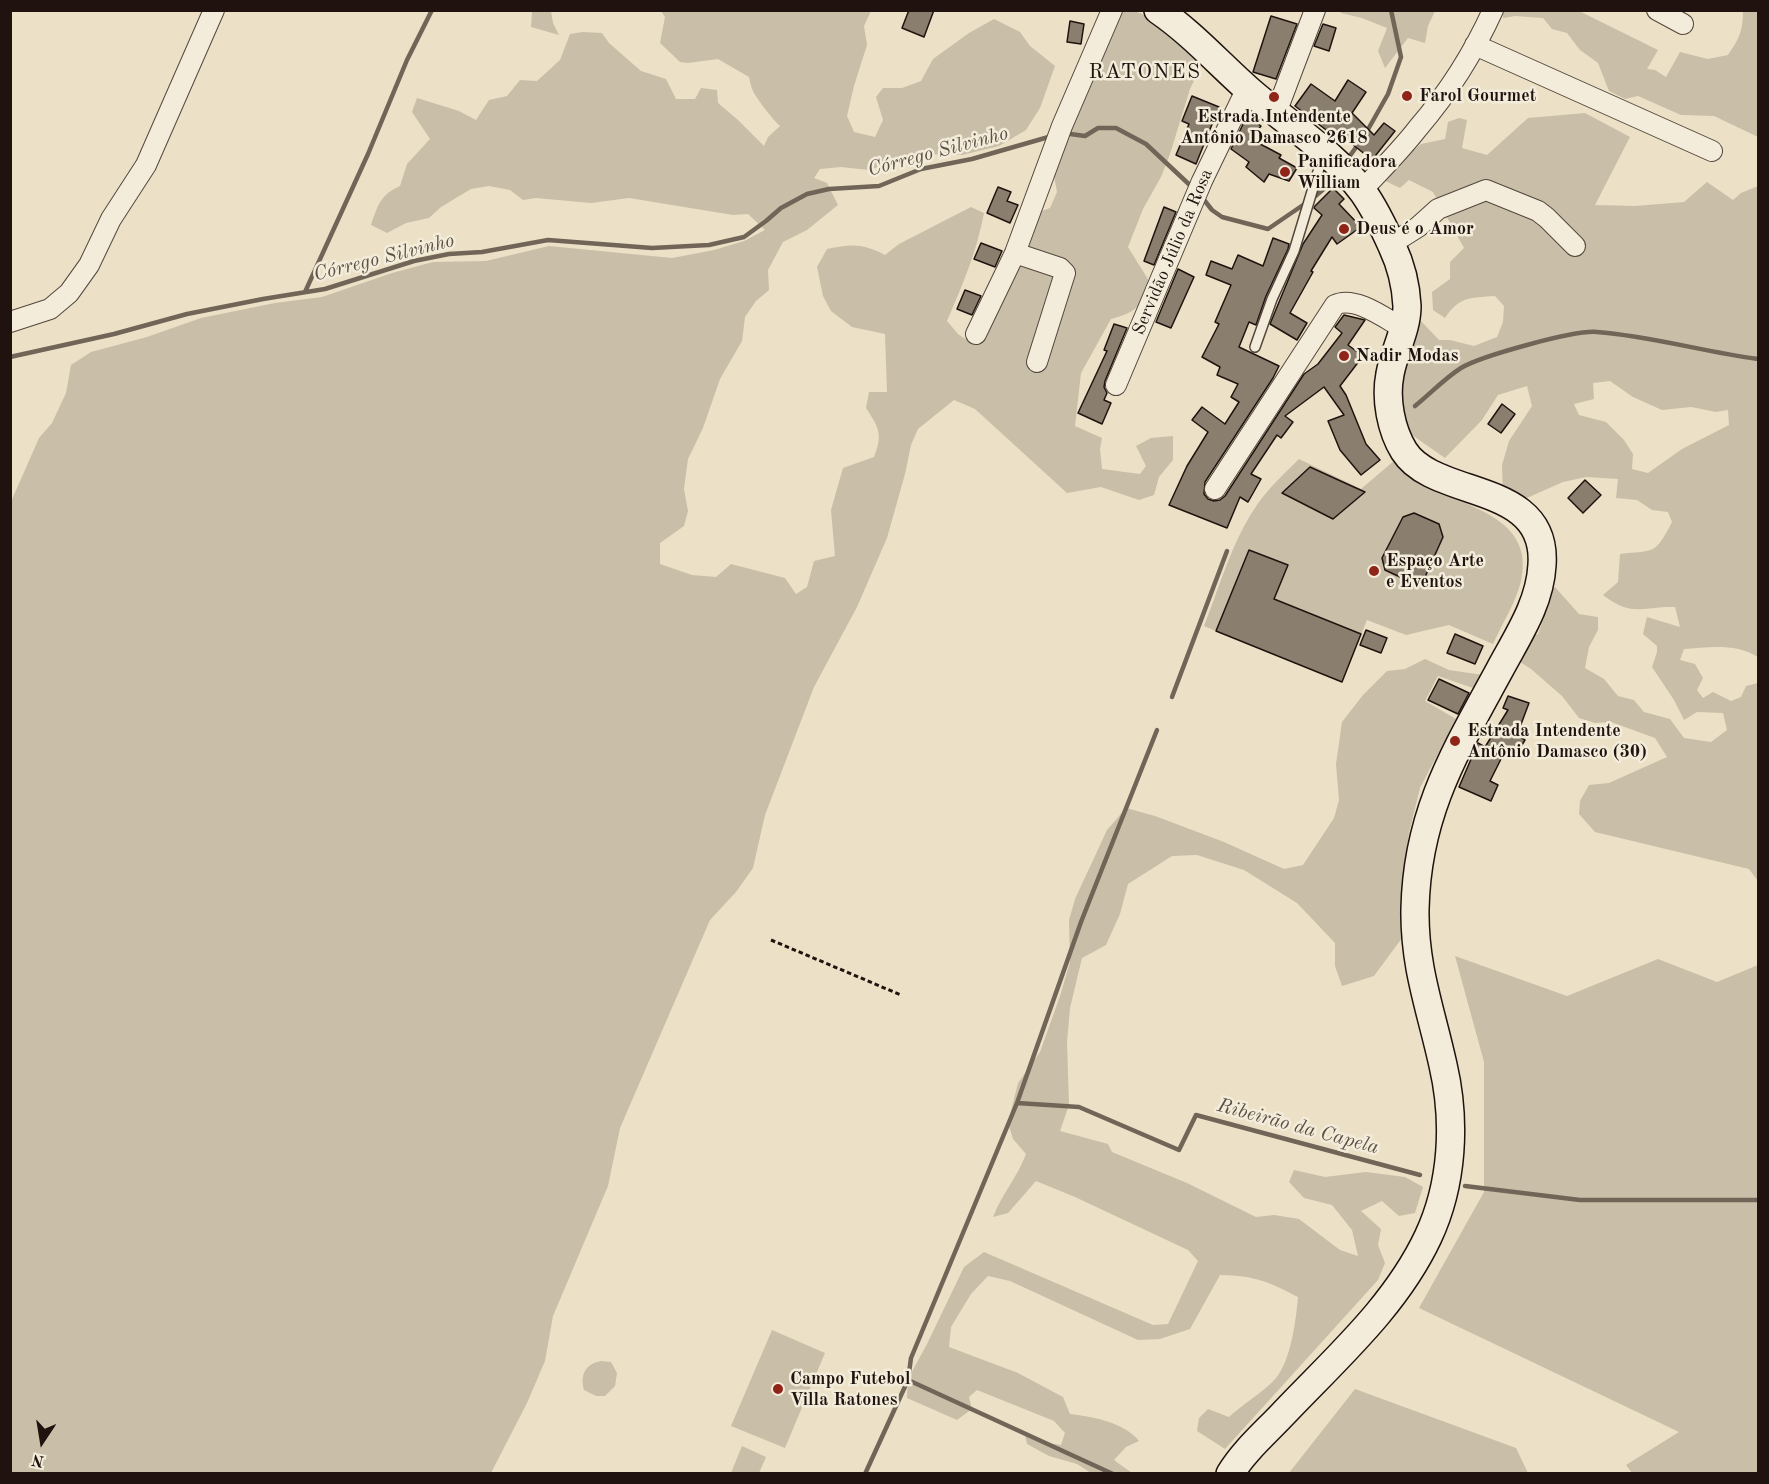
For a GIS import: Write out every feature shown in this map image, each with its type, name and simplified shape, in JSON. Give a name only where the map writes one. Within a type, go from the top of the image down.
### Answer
[{"type":"main road","points":[[1158,10],[1197,40],[1276,113],[1336,171],[1382,223],[1400,262],[1407,309],[1404,328],[1389,376],[1388,394],[1394,429],[1401,447],[1412,462],[1429,473],[1492,496],[1511,506],[1529,520],[1540,537],[1543,560],[1536,601],[1443,777],[1427,825],[1419,862],[1416,943],[1420,976],[1443,1062],[1449,1094],[1451,1127],[1445,1192],[1429,1237],[1406,1276],[1379,1313],[1261,1436],[1230,1473]]},
{"type":"street","points":[[10,322],[50,309],[69,293],[89,265],[111,219],[146,165],[214,10]]},
{"type":"street","points":[[976,334],[1015,253],[1062,126],[1112,10]]},
{"type":"street","points":[[1276,113],[1315,10]]},
{"type":"street","points":[[1336,171],[1419,128],[1475,45],[1493,10]]},
{"type":"street","points":[[1656,10],[1683,24]]},
{"type":"street","points":[[1475,45],[1712,151]]},
{"type":"street","name":"Servidão Júlio da Rosa","points":[[1116,385],[1202,181],[1247,88]]},
{"type":"street","points":[[1391,244],[1418,227],[1438,209],[1486,190],[1538,211],[1575,246]]},
{"type":"street","points":[[1015,253],[1060,267],[1065,273],[1037,362]]},
{"type":"street","points":[[1215,489],[1335,305],[1352,302],[1404,328]]},
{"type":"lane","points":[[1255,347],[1272,300],[1294,251],[1306,211],[1336,171]]},
{"type":"path","points":[[771,940],[901,995]]},
{"type":"shaded area","points":[[532,11],[551,11],[553,23],[559,35],[531,27]]},
{"type":"shaded area","points":[[661,11],[871,11],[864,26],[867,45],[847,116],[854,132],[875,137],[883,120],[876,97],[883,88],[902,88],[921,81],[933,59],[969,33],[994,19],[1020,32],[1030,46],[1055,66],[1040,108],[1026,130],[999,146],[962,155],[908,157],[869,170],[841,167],[820,169],[814,178],[827,183],[838,205],[807,230],[783,242],[768,270],[769,290],[756,301],[745,317],[742,341],[720,379],[703,428],[688,459],[684,489],[688,511],[684,526],[660,543],[660,564],[692,575],[716,577],[731,564],[785,578],[796,594],[807,587],[814,561],[835,556],[831,510],[843,468],[874,457],[878,442],[877,426],[866,408],[869,392],[887,392],[885,334],[852,327],[831,311],[823,296],[817,267],[827,249],[836,247],[870,248],[885,255],[899,244],[971,207],[984,213],[973,255],[947,321],[958,334],[971,343],[981,335],[1031,215],[1050,208],[1057,192],[1054,176],[1071,124],[1115,11],[1134,11],[1153,20],[1171,33],[1203,63],[1190,89],[1161,177],[1143,209],[1128,247],[1151,284],[1137,308],[1111,319],[1081,373],[1075,426],[1102,438],[1100,449],[1102,469],[1140,474],[1146,466],[1136,446],[1151,438],[1173,436],[1173,460],[1159,477],[1154,495],[1139,500],[1101,487],[1067,493],[975,409],[954,400],[918,429],[911,445],[887,538],[857,607],[814,687],[765,815],[753,868],[736,892],[710,920],[620,1128],[608,1186],[553,1316],[545,1361],[527,1403],[491,1473],[11,1473],[10,504],[39,438],[52,423],[66,393],[71,365],[91,352],[147,337],[201,318],[275,303],[322,297],[392,273],[433,262],[486,261],[549,246],[672,258],[714,250],[744,241],[765,230],[748,214],[733,215],[629,198],[591,203],[536,198],[523,200],[510,190],[489,186],[471,189],[441,207],[429,218],[406,223],[387,233],[371,225],[381,201],[388,193],[400,186],[407,164],[430,139],[412,112],[417,98],[459,111],[476,120],[489,100],[507,96],[520,80],[537,81],[560,60],[570,34],[602,33],[609,43],[641,71],[666,79],[676,99],[695,99],[701,88],[717,90],[718,103],[764,146],[768,137],[780,126],[755,94],[749,77],[718,59],[680,62],[660,43],[665,17]]},
{"type":"shaded area","points":[[1340,11],[1435,11],[1428,26],[1425,43],[1408,38],[1385,68],[1378,51],[1387,28]]},
{"type":"shaded area","points":[[1503,11],[1579,11],[1658,50],[1647,69],[1655,70],[1666,77],[1680,52],[1708,59],[1728,55],[1740,34],[1743,11],[1758,11],[1758,137],[1714,116],[1681,115],[1638,96],[1625,99],[1609,91],[1598,63],[1580,50],[1567,33],[1552,29],[1543,18],[1515,16],[1503,18]]},
{"type":"shaded area","points":[[1585,113],[1630,137],[1595,205],[1635,206],[1684,202],[1707,182],[1733,200],[1741,193],[1758,186],[1758,657],[1732,648],[1712,647],[1684,649],[1680,660],[1695,664],[1703,678],[1697,690],[1703,698],[1713,692],[1731,701],[1741,697],[1746,686],[1758,683],[1758,881],[1749,869],[1595,832],[1579,814],[1580,801],[1589,785],[1609,783],[1667,757],[1655,738],[1611,722],[1595,723],[1579,718],[1562,696],[1531,669],[1514,658],[1523,641],[1538,634],[1544,618],[1538,604],[1555,587],[1579,614],[1598,617],[1598,630],[1589,647],[1585,668],[1604,679],[1618,696],[1634,700],[1644,712],[1670,719],[1684,738],[1711,742],[1727,730],[1723,713],[1697,712],[1684,720],[1652,667],[1657,646],[1643,634],[1647,617],[1680,627],[1675,607],[1630,609],[1603,595],[1618,582],[1620,554],[1653,549],[1662,540],[1672,522],[1668,512],[1652,510],[1637,500],[1616,498],[1618,479],[1586,477],[1563,482],[1520,501],[1503,496],[1502,465],[1509,441],[1532,406],[1527,386],[1498,395],[1482,420],[1445,458],[1412,435],[1400,411],[1413,324],[1418,318],[1439,340],[1450,340],[1474,346],[1497,337],[1503,322],[1504,306],[1495,296],[1461,302],[1445,318],[1433,310],[1432,292],[1450,279],[1450,262],[1464,248],[1433,192],[1409,180],[1400,188],[1379,178],[1421,144],[1445,139],[1448,122],[1459,118],[1467,120],[1462,148],[1487,155],[1528,118]],"holes":[[[1610,381],[1633,397],[1662,410],[1691,407],[1716,412],[1728,410],[1729,425],[1682,449],[1648,473],[1632,469],[1633,454],[1624,440],[1606,422],[1579,415],[1574,404],[1594,399],[1593,383]]]},
{"type":"shaded area","name":"Espaço Arte e Eventos","points":[[1299,459],[1361,489],[1395,460],[1419,482],[1476,508],[1507,528],[1518,542],[1523,559],[1521,581],[1493,644],[1449,625],[1406,635],[1367,620],[1342,682],[1204,626],[1245,524],[1263,497]]},
{"type":"shaded area","points":[[1425,659],[1449,670],[1483,675],[1483,680],[1473,688],[1438,676],[1425,701],[1456,719],[1420,788],[1409,833],[1401,895],[1402,938],[1374,976],[1342,986],[1335,966],[1335,943],[1297,903],[1244,870],[1197,855],[1172,856],[1128,884],[1120,914],[1106,945],[1082,958],[1070,1008],[1067,1042],[1069,1105],[1060,1131],[1108,1144],[1112,1152],[1187,1183],[1256,1217],[1274,1215],[1299,1219],[1340,1250],[1358,1256],[1352,1230],[1332,1205],[1304,1198],[1289,1182],[1294,1170],[1325,1177],[1366,1172],[1405,1177],[1423,1187],[1415,1213],[1399,1216],[1382,1201],[1361,1211],[1381,1229],[1378,1245],[1385,1263],[1378,1280],[1225,1449],[1197,1431],[1199,1418],[1208,1409],[1229,1417],[1276,1378],[1289,1351],[1298,1297],[1261,1280],[1220,1275],[1190,1329],[1160,1339],[1138,1340],[1010,1281],[988,1276],[971,1294],[951,1327],[949,1347],[1018,1373],[1063,1397],[1070,1414],[1098,1419],[1125,1429],[1139,1441],[1126,1447],[1114,1460],[1132,1473],[1091,1473],[1077,1464],[1049,1456],[1027,1444],[1025,1435],[1042,1442],[1061,1445],[1065,1433],[1054,1421],[977,1390],[969,1397],[972,1409],[957,1420],[907,1398],[908,1379],[964,1267],[984,1252],[1153,1325],[1168,1324],[1198,1261],[1188,1250],[1036,1181],[1008,1213],[993,1217],[1026,1154],[1013,1139],[1008,1123],[1018,1083],[1040,1052],[1060,996],[1070,962],[1069,920],[1075,899],[1107,830],[1126,808],[1155,816],[1224,842],[1284,869],[1303,865],[1334,818],[1339,800],[1336,764],[1342,722],[1363,695],[1387,671],[1405,669]]},
{"type":"shaded area","points":[[1455,956],[1567,996],[1658,959],[1717,982],[1758,965],[1758,1473],[1632,1473],[1626,1465],[1679,1432],[1419,1308],[1484,1192],[1484,1062]]},
{"type":"shaded area","name":"Campo Futebol Villa Ratones","points":[[772,1330],[825,1353],[785,1448],[731,1426]]},
{"type":"shaded area","points":[[601,1361],[611,1362],[617,1373],[615,1386],[605,1396],[596,1396],[584,1390],[583,1375],[591,1365]]},
{"type":"shaded area","points":[[1355,1389],[1516,1448],[1528,1473],[1289,1473]]},
{"type":"shaded area","points":[[742,1446],[766,1457],[759,1473],[731,1473]]},
{"type":"building","points":[[909,10],[934,10],[924,37],[902,28]]},
{"type":"building","points":[[1271,16],[1297,24],[1276,79],[1253,72]]},
{"type":"building","points":[[1070,21],[1084,24],[1081,44],[1067,42]]},
{"type":"building","points":[[1323,24],[1336,28],[1329,51],[1314,46]]},
{"type":"building","points":[[1348,80],[1366,92],[1352,113],[1374,135],[1384,123],[1395,131],[1372,160],[1346,139],[1343,143],[1295,106],[1311,84],[1335,101]]},
{"type":"building","points":[[1192,96],[1219,107],[1196,164],[1176,155],[1189,124],[1182,121]]},
{"type":"building","points":[[1247,116],[1261,126],[1251,139],[1281,155],[1279,158],[1297,168],[1289,181],[1269,174],[1264,182],[1246,167],[1249,162],[1231,149]]},
{"type":"building","points":[[998,187],[1011,192],[1007,201],[1018,205],[1010,223],[987,213]]},
{"type":"building","points":[[1333,188],[1344,199],[1339,204],[1361,227],[1337,244],[1332,237],[1311,271],[1313,272],[1290,313],[1307,323],[1297,340],[1270,324],[1303,244],[1322,215],[1314,208]]},
{"type":"building","points":[[1164,207],[1176,212],[1154,265],[1144,261]]},
{"type":"building","points":[[1273,238],[1289,244],[1288,249],[1266,296],[1256,325],[1249,322],[1239,347],[1279,366],[1205,482],[1204,494],[1208,499],[1214,501],[1225,496],[1304,374],[1318,364],[1342,333],[1335,327],[1344,315],[1365,320],[1348,345],[1363,356],[1340,386],[1366,444],[1380,460],[1361,475],[1340,450],[1328,421],[1344,415],[1324,387],[1285,416],[1293,422],[1281,438],[1277,435],[1251,474],[1261,479],[1248,502],[1240,497],[1227,528],[1169,505],[1187,466],[1208,432],[1192,420],[1202,407],[1225,424],[1239,402],[1231,397],[1238,384],[1217,375],[1220,367],[1202,357],[1219,324],[1215,322],[1231,285],[1206,275],[1211,261],[1232,269],[1238,255],[1263,266]]},
{"type":"building","points":[[981,243],[1002,251],[995,267],[974,259]]},
{"type":"building","points":[[1178,269],[1194,277],[1171,328],[1156,322]]},
{"type":"building","points":[[965,290],[981,296],[972,315],[957,309]]},
{"type":"building","points":[[1114,324],[1127,328],[1105,381],[1104,387],[1107,393],[1104,400],[1111,403],[1102,424],[1078,413],[1107,351],[1104,350]]},
{"type":"building","points":[[1502,404],[1515,414],[1501,433],[1488,424]]},
{"type":"building","points":[[1310,467],[1365,492],[1333,519],[1282,493]]},
{"type":"building","points":[[1585,480],[1601,495],[1583,513],[1568,498]]},
{"type":"building","points":[[1414,513],[1439,524],[1443,537],[1425,577],[1415,584],[1385,570],[1382,558],[1403,517]]},
{"type":"building","points":[[1249,550],[1288,565],[1274,599],[1361,634],[1342,682],[1216,631]]},
{"type":"building","points":[[1366,630],[1387,638],[1381,653],[1360,645]]},
{"type":"building","points":[[1455,634],[1483,646],[1475,664],[1447,653]]},
{"type":"building","points":[[1439,679],[1469,693],[1458,714],[1428,700]]},
{"type":"building","points":[[1508,696],[1529,703],[1517,735],[1525,740],[1514,758],[1504,753],[1490,781],[1498,785],[1491,801],[1459,787],[1478,743],[1485,747],[1508,710],[1503,708]]},
{"type":"waterway","points":[[305,292],[368,154],[407,60],[432,10]]},
{"type":"waterway","name":"Córrego Silvinho","points":[[1366,133],[1388,94],[1401,57],[1391,10]]},
{"type":"waterway","name":"Córrego Silvinho","points":[[1063,133],[1085,136],[1098,128],[1116,128],[1146,144],[1193,188]]},
{"type":"waterway","name":"Córrego Silvinho","points":[[10,357],[114,334],[187,314],[325,289],[414,261],[449,254],[482,252],[548,240],[652,248],[709,245],[744,237],[781,208],[807,194],[829,189],[879,186],[921,169],[972,159],[1052,136]]},
{"type":"waterway","name":"Córrego Silvinho","points":[[1347,160],[1359,143]]},
{"type":"waterway","name":"Córrego Silvinho","points":[[1313,198],[1337,174]]},
{"type":"waterway","name":"Córrego Silvinho","points":[[1201,196],[1212,210],[1222,217],[1268,229],[1306,203]]},
{"type":"waterway","points":[[1415,406],[1449,376],[1472,363],[1528,345],[1585,332],[1637,337],[1758,359]]},
{"type":"waterway","points":[[1172,697],[1227,551]]},
{"type":"waterway","points":[[908,1380],[911,1358],[1017,1103],[1081,922],[1157,730]]},
{"type":"waterway","name":"Ribeirão da Capela","points":[[1017,1103],[1079,1107],[1179,1150],[1196,1115],[1420,1175]]},
{"type":"waterway","name":"Ribeirão da Capela","points":[[1465,1186],[1580,1200],[1758,1200]]},
{"type":"waterway","name":"Ribeirão da Capela","points":[[865,1474],[908,1380],[1113,1474]]},
{"type":"place","name":"Farol Gourmet","points":[[1407,96]]},
{"type":"place","name":"Estrada Intendente Antônio Damasco 2618","points":[[1274,97]]},
{"type":"place","name":"Panificadora William","points":[[1285,172]]},
{"type":"place","name":"Deus é o Amor","points":[[1344,229]]},
{"type":"place","name":"Nadir Modas","points":[[1344,356]]},
{"type":"place","name":"Espaço Arte e Eventos","points":[[1374,571]]},
{"type":"place","name":"Estrada Intendente Antônio Damasco (30)","points":[[1455,741]]},
{"type":"place","name":"Campo Futebol Villa Ratones","points":[[778,1389]]},
{"type":"district","name":"RATONES","points":[[1145,72]]}]
